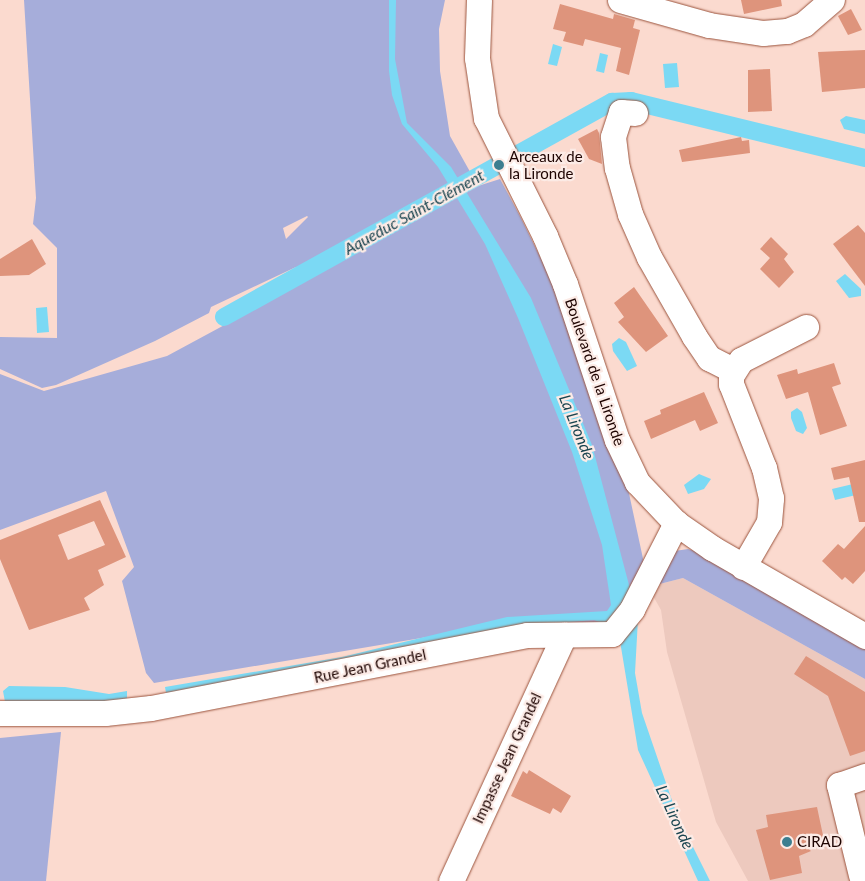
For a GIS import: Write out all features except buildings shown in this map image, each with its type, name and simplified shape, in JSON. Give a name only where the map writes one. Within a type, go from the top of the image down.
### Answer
[{"type":"street","name":"Boulevard de la Lironde","points":[[479,0],[477,58],[486,118],[545,236],[627,462],[650,497],[676,523],[744,567],[865,636]]},
{"type":"street","points":[[620,0],[709,25],[763,33],[787,31],[804,24],[832,0]]},
{"type":"street","points":[[635,113],[621,112],[613,137],[617,168],[630,214],[649,257],[694,336],[709,358],[733,370]]},
{"type":"street","points":[[744,567],[769,522],[772,498],[764,468],[730,384],[733,370],[740,360],[806,327]]},
{"type":"street","name":"Rue Jean Grandel","points":[[0,713],[105,713],[151,708],[527,635],[612,634],[641,593],[676,523]]},
{"type":"street","name":"Impasse Jean Grandel","points":[[451,881],[564,635]]},
{"type":"street","points":[[861,875],[839,785],[865,776]]},
{"type":"shaded area","points":[[24,0],[445,0],[439,29],[440,71],[450,136],[478,186],[500,179],[521,218],[554,285],[627,484],[645,568],[609,627],[445,634],[154,683],[146,673],[122,581],[134,567],[106,491],[0,530],[0,374],[44,391],[167,356],[304,282],[296,267],[211,307],[209,313],[155,341],[56,385],[42,388],[0,369],[0,337],[57,338],[57,248],[33,224],[36,198]],"holes":[[[308,217],[286,239],[283,228]]]},
{"type":"shaded area","points":[[688,549],[705,554],[865,648],[865,679],[683,578],[648,587],[668,552]]},
{"type":"shaded area","points":[[683,578],[865,679],[865,881],[748,881],[716,822],[667,652],[661,610],[648,587]]},
{"type":"shaded area","points":[[61,732],[46,881],[0,881],[0,738]]},
{"type":"water","name":"La Lironde","points":[[389,0],[396,0],[395,59],[407,123],[451,167],[531,298],[592,445],[638,619],[635,673],[642,713],[677,815],[710,881],[698,881],[638,750],[620,641],[609,626],[594,620],[533,625],[166,693],[165,687],[342,657],[507,617],[607,611],[611,605],[602,545],[572,452],[518,318],[485,244],[438,167],[402,124],[392,95],[389,71]]},
{"type":"water","points":[[553,44],[562,47],[557,66],[548,64]]},
{"type":"water","points":[[600,53],[608,55],[604,73],[596,71]]},
{"type":"water","points":[[677,63],[679,87],[665,88],[663,64]]},
{"type":"water","points":[[846,116],[865,120],[865,134],[844,129],[840,120]]},
{"type":"water","points":[[845,274],[861,289],[861,296],[849,298],[836,281]]},
{"type":"water","points":[[47,307],[49,332],[37,333],[36,308]]},
{"type":"water","points":[[619,338],[626,342],[637,366],[627,371],[613,351],[612,344]]},
{"type":"water","points":[[797,408],[802,412],[807,428],[803,434],[796,431],[791,418],[791,412]]},
{"type":"water","points":[[699,474],[711,479],[704,489],[688,494],[684,485]]},
{"type":"water","points":[[853,484],[856,495],[835,500],[832,489]]},
{"type":"water","points":[[9,686],[65,687],[109,694],[127,691],[127,702],[5,702],[3,691]]},
{"type":"waterway","name":"Aqueduc Saint-Clément","points":[[224,317],[612,102],[631,101],[865,158]]},
{"type":"place","name":"Arceaux de la Lironde","points":[[499,165]]},
{"type":"place","name":"CIRAD","points":[[787,842]]}]
